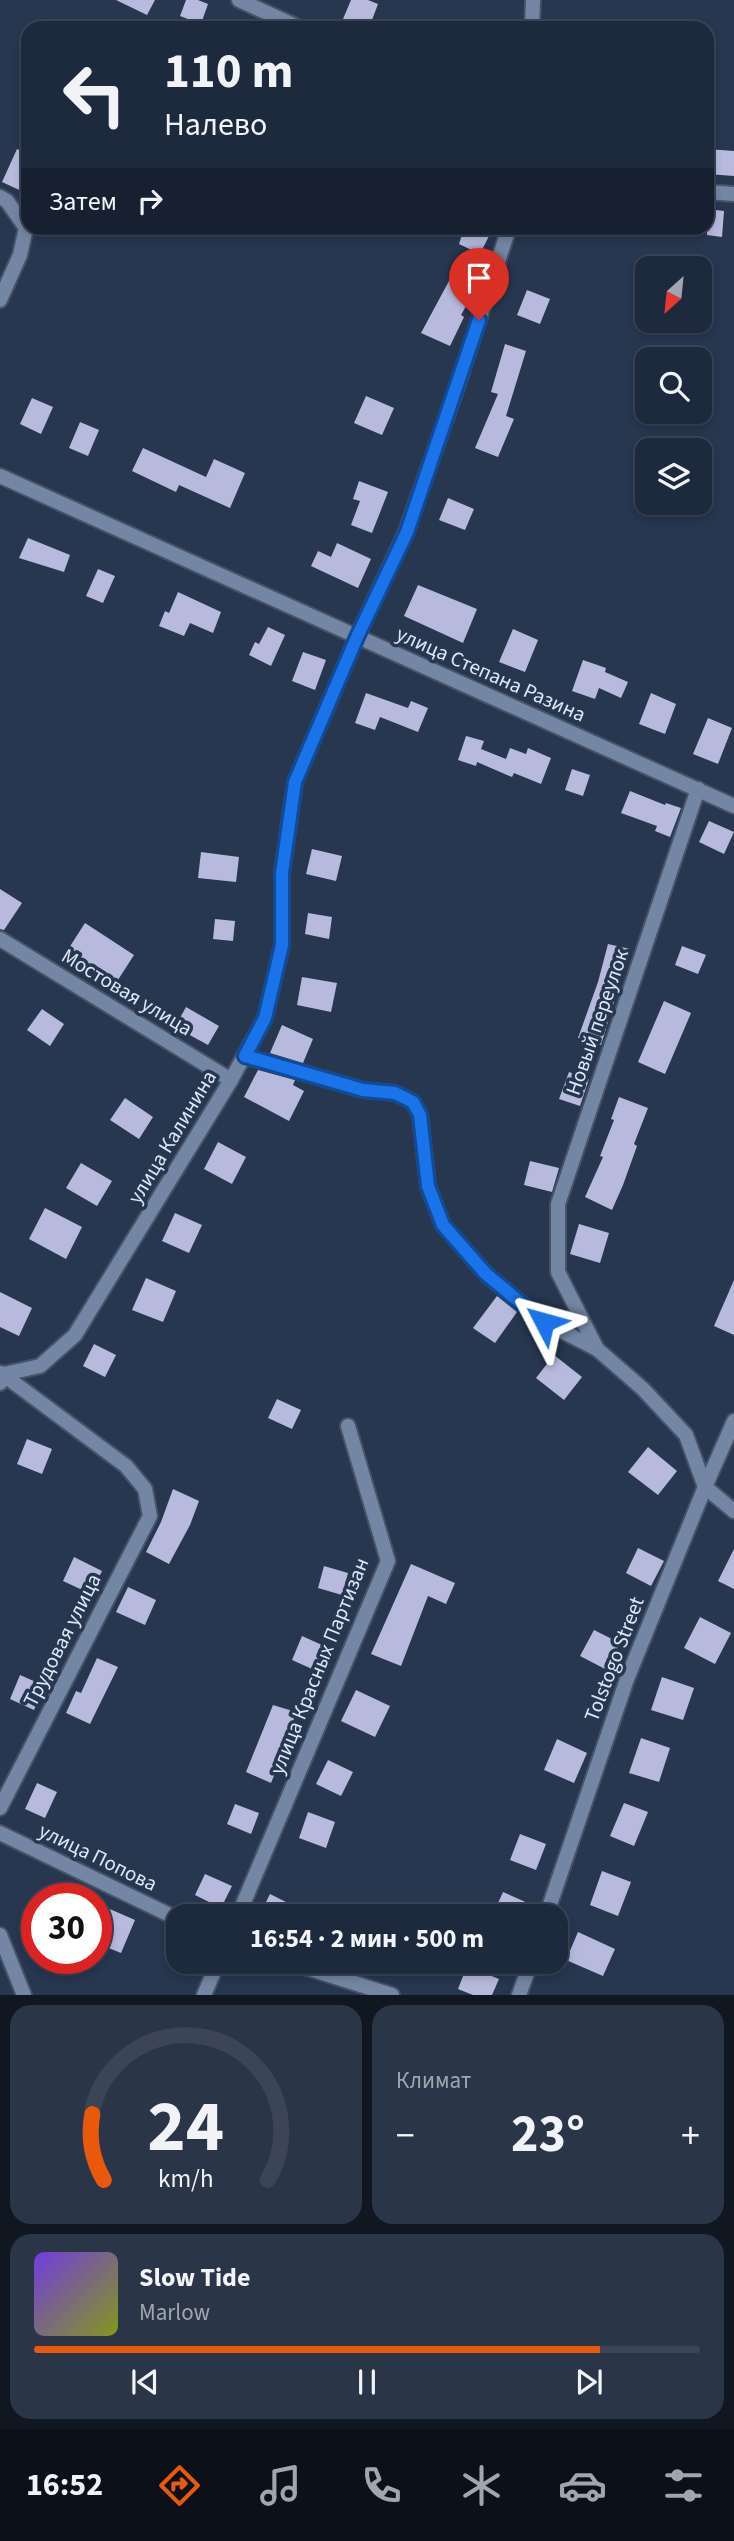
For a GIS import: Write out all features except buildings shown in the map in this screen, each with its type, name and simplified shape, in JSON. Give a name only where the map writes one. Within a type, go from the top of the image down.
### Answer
[{"type":"street","points":[[239,0],[285,21]]},
{"type":"street","points":[[532,21],[533,0]]},
{"type":"street","points":[[714,193],[734,194]]},
{"type":"street","points":[[0,197],[7,201],[21,221]]},
{"type":"street","points":[[0,300],[20,255],[24,235]]},
{"type":"street","name":"улица Калинина","points":[[1,1377],[40,1366],[75,1335],[232,1080],[265,1018],[282,945],[282,873],[295,782],[357,637],[407,532],[507,235]]},
{"type":"street","name":"улица Степана Разина","points":[[0,476],[734,806]]},
{"type":"street","name":"Новый переулок","points":[[597,1349],[558,1272],[558,1204],[698,789]]},
{"type":"street","name":"Мостовая улица","points":[[0,939],[232,1080]]},
{"type":"street","points":[[245,1056],[363,1090],[395,1093],[413,1102],[420,1115],[428,1186],[443,1225],[486,1274],[544,1322],[597,1349],[642,1389],[686,1435],[705,1487],[734,1511]]},
{"type":"street","name":"Трудовая улица","points":[[0,1808],[150,1516],[145,1489],[126,1465],[1,1377]]},
{"type":"street","name":"Tolstogo Street","points":[[550,1904],[627,1679],[734,1421]]},
{"type":"street","name":"улица Красных Партизан","points":[[243,1904],[388,1561],[348,1426]]},
{"type":"street","name":"улица Попова","points":[[0,1833],[166,1913]]},
{"type":"street","points":[[0,1935],[24,1995]]},
{"type":"street","points":[[204,1995],[213,1974]]},
{"type":"street","points":[[326,1974],[392,1995]]},
{"type":"street","points":[[520,1995],[527,1974]]},
{"type":"route","points":[[479,320],[407,532],[357,637],[295,782],[282,873],[282,945],[265,1018],[245,1056],[363,1090],[395,1093],[413,1102],[420,1115],[428,1186],[443,1225],[486,1274],[544,1322]]}]
